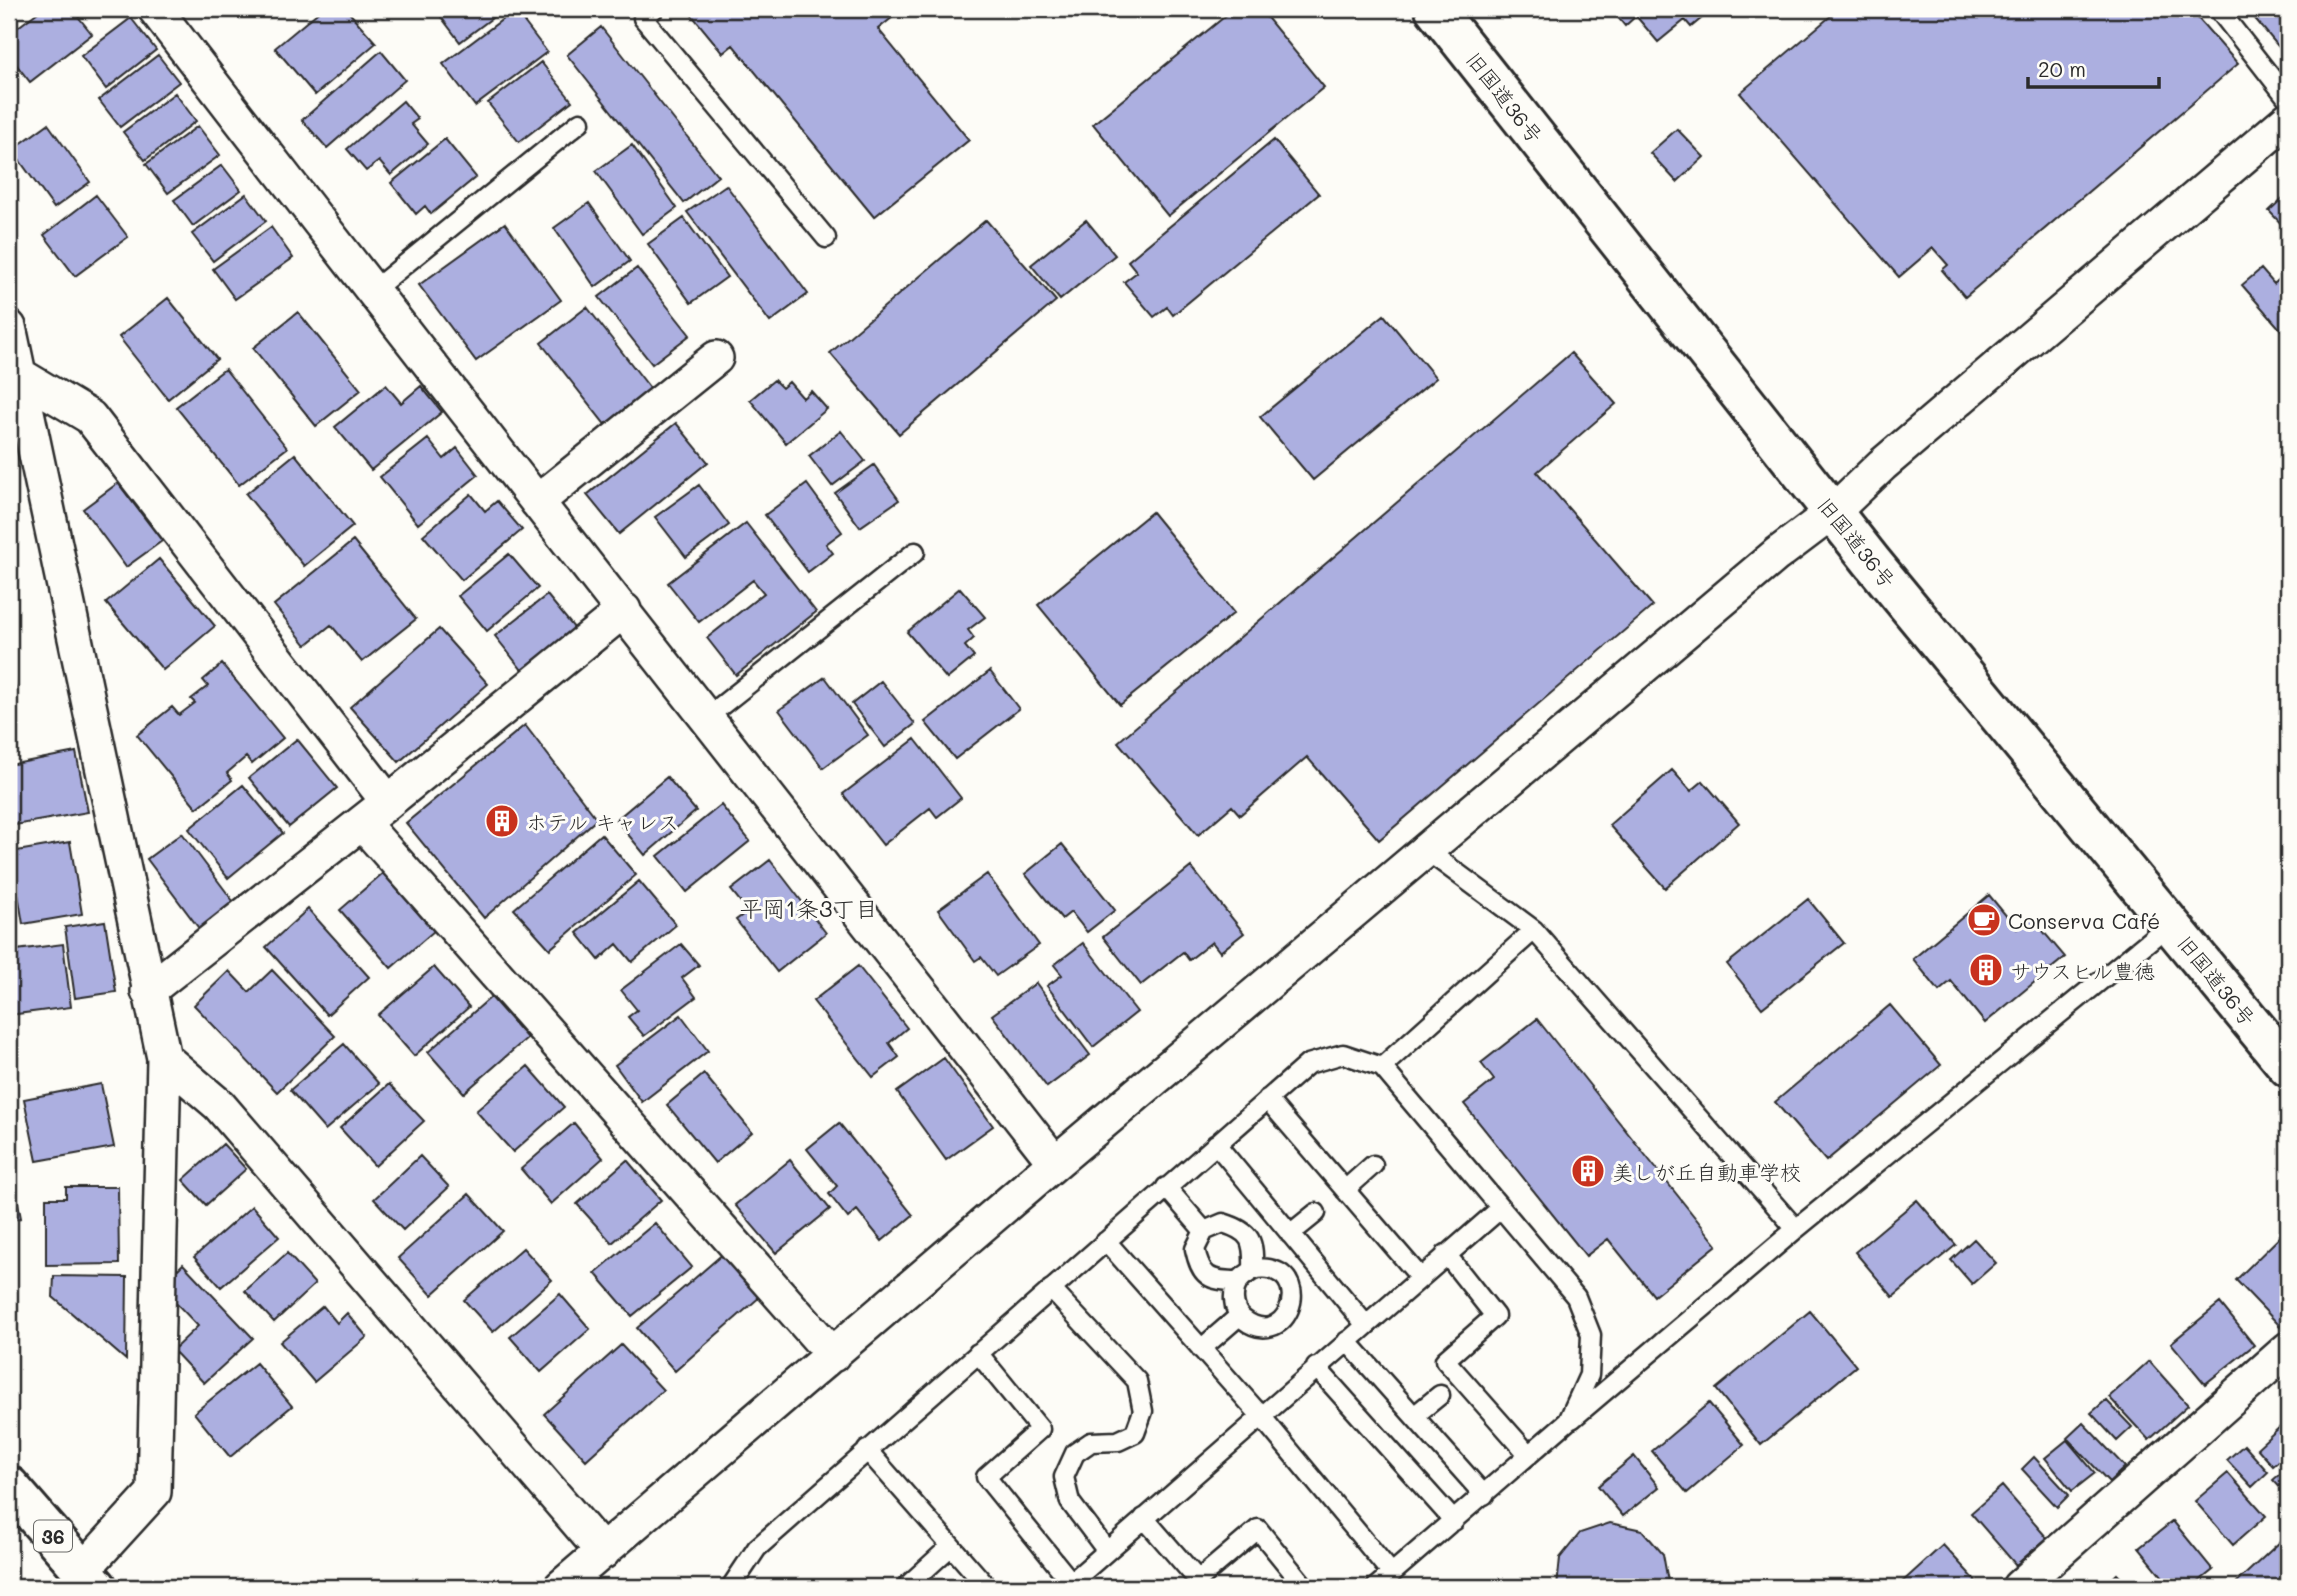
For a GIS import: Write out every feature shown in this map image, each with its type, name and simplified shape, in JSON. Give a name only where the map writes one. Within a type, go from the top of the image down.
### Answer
[{"type":"main road","name":"旧国道36号","points":[[1435,9],[1833,512],[2288,1067]]},
{"type":"main road","name":"36","points":[[9,1486],[90,1579]]},
{"type":"street","points":[[155,9],[371,292],[624,610],[1055,1163]]},
{"type":"street","points":[[561,1587],[1055,1163],[1776,555],[1833,512],[1882,465],[2288,119]]},
{"type":"street","points":[[9,327],[164,1058],[154,1492],[90,1579]]},
{"type":"street","points":[[537,502],[716,358]]},
{"type":"street","points":[[18,374],[90,417],[388,802]]},
{"type":"street","points":[[148,991],[362,823],[624,610]]},
{"type":"street","points":[[362,823],[833,1355]]},
{"type":"street","points":[[164,1058],[219,1105],[603,1552]]},
{"type":"street","points":[[2019,1587],[2288,1349]]},
{"type":"lane","points":[[654,9],[643,18],[826,238]]},
{"type":"lane","points":[[2218,9],[2288,99]]},
{"type":"lane","points":[[371,292],[580,122]]},
{"type":"lane","points":[[707,717],[915,552]]},
{"type":"lane","points":[[1426,850],[1534,930],[1797,1229]]},
{"type":"lane","points":[[1376,1587],[1797,1229],[2171,923]]},
{"type":"lane","points":[[1382,1067],[1534,930]]},
{"type":"lane","points":[[731,1587],[757,1548],[1166,1187],[1308,1064],[1343,1054],[1382,1067],[1576,1297],[1591,1335],[1590,1375],[1568,1421]]},
{"type":"lane","points":[[1267,1100],[1420,1277]]},
{"type":"lane","points":[[1216,1144],[1365,1324]]},
{"type":"lane","points":[[1345,1190],[1373,1166]]},
{"type":"lane","points":[[1166,1187],[1204,1231]]},
{"type":"lane","points":[[978,1353],[1040,1429],[986,1477],[1071,1586],[1144,1518],[1501,1208]]},
{"type":"lane","points":[[1290,1234],[1317,1213]]},
{"type":"lane","points":[[1238,1282],[1216,1282],[1199,1269],[1195,1249],[1204,1231],[1223,1223],[1243,1229],[1254,1246],[1253,1270]]},
{"type":"lane","points":[[1106,1241],[1261,1416],[1392,1574]]},
{"type":"lane","points":[[1446,1254],[1495,1316],[1445,1360],[1529,1455]]},
{"type":"lane","points":[[1269,1268],[1283,1276],[1292,1289],[1292,1306],[1283,1320],[1269,1327],[1253,1326],[1239,1316],[1233,1299],[1238,1282],[1253,1270],[1269,1268]]},
{"type":"lane","points":[[1051,1289],[1137,1381],[1143,1410],[1135,1433],[1118,1441],[1091,1442],[1075,1453],[1064,1476],[1070,1502],[1107,1551]]},
{"type":"lane","points":[[1201,1349],[1239,1316]]},
{"type":"lane","points":[[1347,1341],[1483,1495]]},
{"type":"lane","points":[[1317,1367],[1454,1521]]},
{"type":"lane","points":[[1414,1416],[1440,1395]]},
{"type":"lane","points":[[867,1450],[987,1587]]},
{"type":"lane","points":[[1144,1518],[1198,1580],[1258,1530],[1305,1587]]},
{"type":"lane","points":[[906,1587],[951,1546]]},
{"type":"building","points":[[42,9],[72,9],[92,34],[30,82],[15,63],[10,67],[9,65],[9,34]]},
{"type":"building","points":[[322,9],[346,9],[376,43],[315,95],[275,48]]},
{"type":"building","points":[[435,9],[504,9],[460,42]]},
{"type":"building","points":[[695,9],[903,9],[878,29],[969,140],[874,217],[733,45],[723,53],[690,13]]},
{"type":"building","points":[[1234,9],[1260,9],[1324,87],[1168,216],[1093,124]]},
{"type":"building","points":[[1611,9],[1713,9],[1691,27],[1685,20],[1658,42],[1636,16],[1625,26]]},
{"type":"building","points":[[1839,9],[2190,9],[2238,64],[1965,297],[1942,270],[1948,265],[1933,248],[1899,277],[1740,93]]},
{"type":"building","points":[[2247,9],[2288,9],[2288,48],[2283,52]]},
{"type":"building","points":[[515,10],[547,52],[475,106],[443,64]]},
{"type":"building","points":[[131,18],[156,50],[106,89],[81,56]]},
{"type":"building","points":[[601,27],[718,176],[684,203],[567,55]]},
{"type":"building","points":[[381,51],[405,80],[327,148],[302,120]]},
{"type":"building","points":[[158,55],[179,82],[120,127],[99,100]]},
{"type":"building","points":[[541,62],[572,101],[519,142],[488,103]]},
{"type":"building","points":[[175,93],[196,121],[145,160],[123,132]]},
{"type":"building","points":[[403,101],[418,119],[411,124],[428,144],[391,175],[379,161],[366,171],[347,149]]},
{"type":"building","points":[[48,124],[90,182],[54,208],[12,150]]},
{"type":"building","points":[[198,126],[220,155],[168,193],[146,164]]},
{"type":"building","points":[[1677,129],[1704,157],[1677,182],[1650,153]]},
{"type":"building","points":[[445,139],[476,177],[431,214],[425,206],[416,214],[391,183]]},
{"type":"building","points":[[1274,140],[1319,194],[1173,315],[1167,307],[1154,317],[1124,282],[1137,272],[1128,261]]},
{"type":"building","points":[[632,145],[677,208],[642,234],[596,171]]},
{"type":"building","points":[[222,165],[241,190],[193,226],[174,200]]},
{"type":"building","points":[[726,185],[808,294],[770,322],[687,212]]},
{"type":"building","points":[[2288,193],[2288,231],[2269,211]]},
{"type":"building","points":[[246,194],[266,221],[213,261],[192,234]]},
{"type":"building","points":[[96,195],[128,237],[75,276],[44,235]]},
{"type":"building","points":[[589,203],[630,261],[595,287],[554,228]]},
{"type":"building","points":[[684,218],[727,277],[691,303],[648,244]]},
{"type":"building","points":[[986,220],[1056,301],[899,434],[830,353]]},
{"type":"building","points":[[1086,220],[1115,255],[1060,300],[1031,265]]},
{"type":"building","points":[[505,223],[561,300],[476,361],[419,285]]},
{"type":"building","points":[[271,227],[293,258],[235,299],[213,269]]},
{"type":"building","points":[[637,268],[690,335],[652,364],[599,297]]},
{"type":"building","points":[[2261,269],[2274,284],[2288,271],[2288,338],[2242,285]]},
{"type":"building","points":[[168,298],[217,359],[168,399],[119,337]]},
{"type":"building","points":[[587,307],[653,392],[607,427],[541,343]]},
{"type":"building","points":[[298,312],[361,390],[316,426],[253,348]]},
{"type":"building","points":[[1384,315],[1436,378],[1313,480],[1260,417]]},
{"type":"building","points":[[1571,353],[1616,404],[1537,472],[1653,606],[1379,840],[1307,757],[1240,815],[1232,806],[1198,835],[1118,742]]},
{"type":"building","points":[[225,369],[287,448],[239,485],[176,407]]},
{"type":"building","points":[[774,380],[782,388],[789,382],[803,398],[811,391],[827,409],[786,443],[750,400]]},
{"type":"building","points":[[386,385],[401,403],[421,386],[442,412],[371,470],[335,427]]},
{"type":"building","points":[[676,423],[708,462],[619,534],[587,495]]},
{"type":"building","points":[[841,431],[865,461],[832,486],[809,456]]},
{"type":"building","points":[[428,439],[444,459],[457,448],[478,475],[418,524],[380,477]]},
{"type":"building","points":[[295,454],[353,526],[304,566],[246,494]]},
{"type":"building","points":[[874,465],[899,500],[860,527],[835,493]]},
{"type":"building","points":[[118,483],[162,541],[126,567],[83,509]]},
{"type":"building","points":[[807,484],[842,532],[826,544],[833,553],[808,572],[765,515]]},
{"type":"building","points":[[699,485],[729,525],[686,557],[655,517]]},
{"type":"building","points":[[471,494],[485,511],[497,501],[522,530],[462,580],[423,535]]},
{"type":"building","points":[[1152,512],[1234,613],[1120,705],[1038,605]]},
{"type":"building","points":[[746,523],[816,612],[736,675],[707,638],[764,593],[753,580],[699,622],[668,583]]},
{"type":"building","points":[[353,541],[416,619],[362,662],[331,625],[306,645],[274,605]]},
{"type":"building","points":[[509,554],[538,588],[487,631],[458,596]]},
{"type":"building","points":[[159,559],[215,626],[163,670],[106,603]]},
{"type":"building","points":[[960,588],[985,617],[968,630],[974,638],[965,646],[974,657],[947,679],[907,632]]},
{"type":"building","points":[[547,595],[575,629],[522,670],[495,636]]},
{"type":"building","points":[[439,629],[488,684],[399,762],[350,707]]},
{"type":"building","points":[[9,650],[16,690],[9,691]]},
{"type":"building","points":[[222,664],[283,738],[252,764],[246,757],[227,773],[232,780],[197,808],[137,735],[172,707],[179,715],[195,703],[191,699],[208,686],[203,680]]},
{"type":"building","points":[[990,671],[1019,709],[955,759],[925,722]]},
{"type":"building","points":[[825,677],[868,735],[823,768],[779,710]]},
{"type":"building","points":[[881,681],[915,724],[885,747],[852,704]]},
{"type":"building","name":"ホテル キャレス","points":[[525,725],[597,819],[484,918],[406,823]]},
{"type":"building","points":[[297,739],[337,788],[289,827],[249,778]]},
{"type":"building","points":[[915,739],[961,798],[937,817],[930,808],[883,845],[843,794]]},
{"type":"building","points":[[76,752],[88,812],[9,826],[9,765]]},
{"type":"building","points":[[1672,770],[1691,791],[1703,781],[1739,823],[1665,888],[1609,825]]},
{"type":"building","points":[[667,777],[696,811],[645,855],[616,820]]},
{"type":"building","points":[[243,785],[283,833],[228,878],[189,829]]},
{"type":"building","points":[[721,805],[750,841],[687,892],[658,856]]},
{"type":"building","points":[[182,833],[236,905],[201,931],[147,859]]},
{"type":"building","points":[[601,834],[636,875],[550,949],[514,909]]},
{"type":"building","points":[[70,842],[82,914],[23,924],[11,852]]},
{"type":"building","points":[[1062,844],[1115,910],[1087,932],[1071,912],[1062,919],[1025,874]]},
{"type":"building","points":[[770,860],[826,933],[777,972],[736,920],[748,911],[731,890]]},
{"type":"building","points":[[1191,867],[1244,933],[1220,952],[1212,942],[1189,960],[1183,952],[1141,985],[1103,937]]},
{"type":"building","points":[[383,873],[434,931],[391,968],[340,910]]},
{"type":"building","points":[[987,874],[1039,945],[996,976],[981,957],[975,961],[938,910]]},
{"type":"building","points":[[639,881],[676,925],[632,962],[617,944],[599,960],[577,933]]},
{"type":"building","name":"サウスヒル豊徳","points":[[1989,895],[2017,929],[2032,918],[2065,957],[1985,1023],[1951,981],[1939,991],[1913,959]]},
{"type":"building","points":[[1808,899],[1844,943],[1762,1008],[1727,964]]},
{"type":"building","points":[[308,909],[369,977],[327,1015],[266,947]]},
{"type":"building","points":[[105,921],[116,992],[75,998],[65,927]]},
{"type":"building","points":[[1083,943],[1137,1012],[1093,1047],[1047,986],[1062,975],[1054,965]]},
{"type":"building","points":[[63,944],[71,1007],[9,1015],[9,951]]},
{"type":"building","points":[[681,944],[699,965],[682,978],[696,997],[644,1036],[628,1017],[637,1010],[621,990]]},
{"type":"building","points":[[858,966],[907,1028],[889,1043],[899,1057],[873,1077],[813,1001]]},
{"type":"building","points":[[434,967],[469,1007],[414,1056],[378,1015]]},
{"type":"building","points":[[272,970],[335,1036],[277,1092],[194,1005],[229,971],[249,992]]},
{"type":"building","points":[[1036,983],[1090,1055],[1047,1087],[992,1015]]},
{"type":"building","points":[[491,997],[527,1038],[464,1093],[428,1052]]},
{"type":"building","points":[[1890,1005],[1941,1065],[1826,1161],[1775,1102]]},
{"type":"building","points":[[681,1015],[708,1051],[642,1102],[615,1065]]},
{"type":"building","name":"美しが丘自動車学校","points":[[1537,1019],[1717,1245],[1654,1296],[1608,1239],[1586,1256],[1464,1104],[1494,1080],[1481,1063]]},
{"type":"building","points":[[344,1044],[379,1084],[325,1130],[290,1090]]},
{"type":"building","points":[[944,1058],[993,1126],[946,1160],[897,1092]]},
{"type":"building","points":[[528,1066],[564,1107],[513,1152],[476,1111]]},
{"type":"building","points":[[704,1074],[752,1132],[715,1163],[667,1105]]},
{"type":"building","points":[[101,1084],[114,1147],[37,1161],[24,1099]]},
{"type":"building","points":[[389,1084],[424,1121],[375,1166],[340,1128]]},
{"type":"building","points":[[574,1123],[603,1158],[551,1204],[521,1169]]},
{"type":"building","points":[[839,1123],[913,1215],[882,1241],[857,1210],[848,1218],[829,1194],[837,1186],[807,1149]]},
{"type":"building","points":[[223,1144],[246,1169],[206,1205],[183,1180]]},
{"type":"building","points":[[9,1156],[21,1218],[9,1221]]},
{"type":"building","points":[[420,1156],[449,1187],[403,1230],[374,1199]]},
{"type":"building","points":[[627,1160],[661,1200],[612,1243],[577,1204]]},
{"type":"building","points":[[790,1160],[830,1209],[776,1253],[735,1205]]},
{"type":"building","points":[[66,1187],[118,1187],[119,1264],[46,1265],[46,1198],[66,1198]]},
{"type":"building","points":[[469,1194],[503,1231],[432,1295],[398,1258]]},
{"type":"building","points":[[1917,1200],[1956,1245],[1893,1297],[1855,1252]]},
{"type":"building","points":[[252,1206],[279,1237],[221,1287],[194,1257]]},
{"type":"building","points":[[655,1223],[692,1267],[632,1316],[595,1273]]},
{"type":"building","points":[[2283,1234],[2288,1239],[2288,1318],[2280,1326],[2236,1280]]},
{"type":"building","points":[[1974,1239],[1996,1263],[1972,1284],[1951,1260]]},
{"type":"building","points":[[523,1248],[552,1280],[493,1332],[464,1300]]},
{"type":"building","points":[[287,1253],[315,1284],[274,1322],[245,1291]]},
{"type":"building","points":[[724,1253],[761,1296],[675,1371],[637,1328]]},
{"type":"building","points":[[183,1264],[253,1338],[204,1383],[173,1350],[198,1326],[173,1300],[176,1271]]},
{"type":"building","points":[[54,1276],[127,1277],[126,1360],[53,1297]]},
{"type":"building","points":[[560,1294],[590,1329],[541,1372],[510,1337]]},
{"type":"building","points":[[2220,1303],[2254,1345],[2205,1384],[2171,1343]]},
{"type":"building","points":[[323,1306],[337,1323],[347,1313],[367,1337],[314,1382],[280,1342]]},
{"type":"building","points":[[1810,1311],[1856,1366],[1761,1445],[1716,1389]]},
{"type":"building","points":[[621,1345],[663,1390],[586,1460],[544,1414]]},
{"type":"building","points":[[2149,1361],[2188,1405],[2149,1440],[2109,1397]]},
{"type":"building","points":[[256,1363],[292,1406],[230,1457],[194,1413]]},
{"type":"building","points":[[2106,1400],[2132,1427],[2117,1441],[2091,1413]]},
{"type":"building","points":[[1709,1403],[1744,1445],[1687,1493],[1652,1451]]},
{"type":"building","points":[[2083,1423],[2125,1467],[2109,1482],[2067,1438]]},
{"type":"building","points":[[2281,1426],[2288,1434],[2288,1453],[2273,1466],[2257,1448]]},
{"type":"building","points":[[2067,1440],[2095,1473],[2072,1491],[2045,1458]]},
{"type":"building","points":[[2244,1445],[2268,1472],[2252,1487],[2227,1460]]},
{"type":"building","points":[[1634,1456],[1659,1487],[1623,1516],[1598,1486]]},
{"type":"building","points":[[2034,1457],[2069,1495],[2057,1507],[2022,1469]]},
{"type":"building","points":[[2288,1467],[2288,1496],[2273,1480]]},
{"type":"building","points":[[2228,1473],[2266,1516],[2233,1545],[2195,1501]]},
{"type":"building","points":[[2002,1486],[2047,1538],[2016,1565],[1971,1513]]},
{"type":"building","points":[[2173,1521],[2213,1570],[2192,1587],[2171,1587],[2139,1548]]},
{"type":"building","points":[[1610,1523],[1642,1530],[1663,1554],[1669,1587],[1557,1587],[1560,1558],[1580,1533]]},
{"type":"building","points":[[2281,1541],[2288,1548],[2288,1587],[2242,1587],[2237,1582]]},
{"type":"building","points":[[1943,1545],[1976,1581],[1969,1587],[1903,1587],[1900,1584]]},
{"type":"building","points":[[2117,1574],[2130,1587],[2103,1587]]},
{"type":"place","name":"ホテル キャレス","points":[[502,821]]},
{"type":"place","name":"Conserva Café","points":[[1984,920]]},
{"type":"place","name":"サウスヒル豊徳","points":[[1986,970]]},
{"type":"place","name":"美しが丘自動車学校","points":[[1588,1171]]},
{"type":"district","name":"平岡1条3丁目","points":[[809,908]]}]
